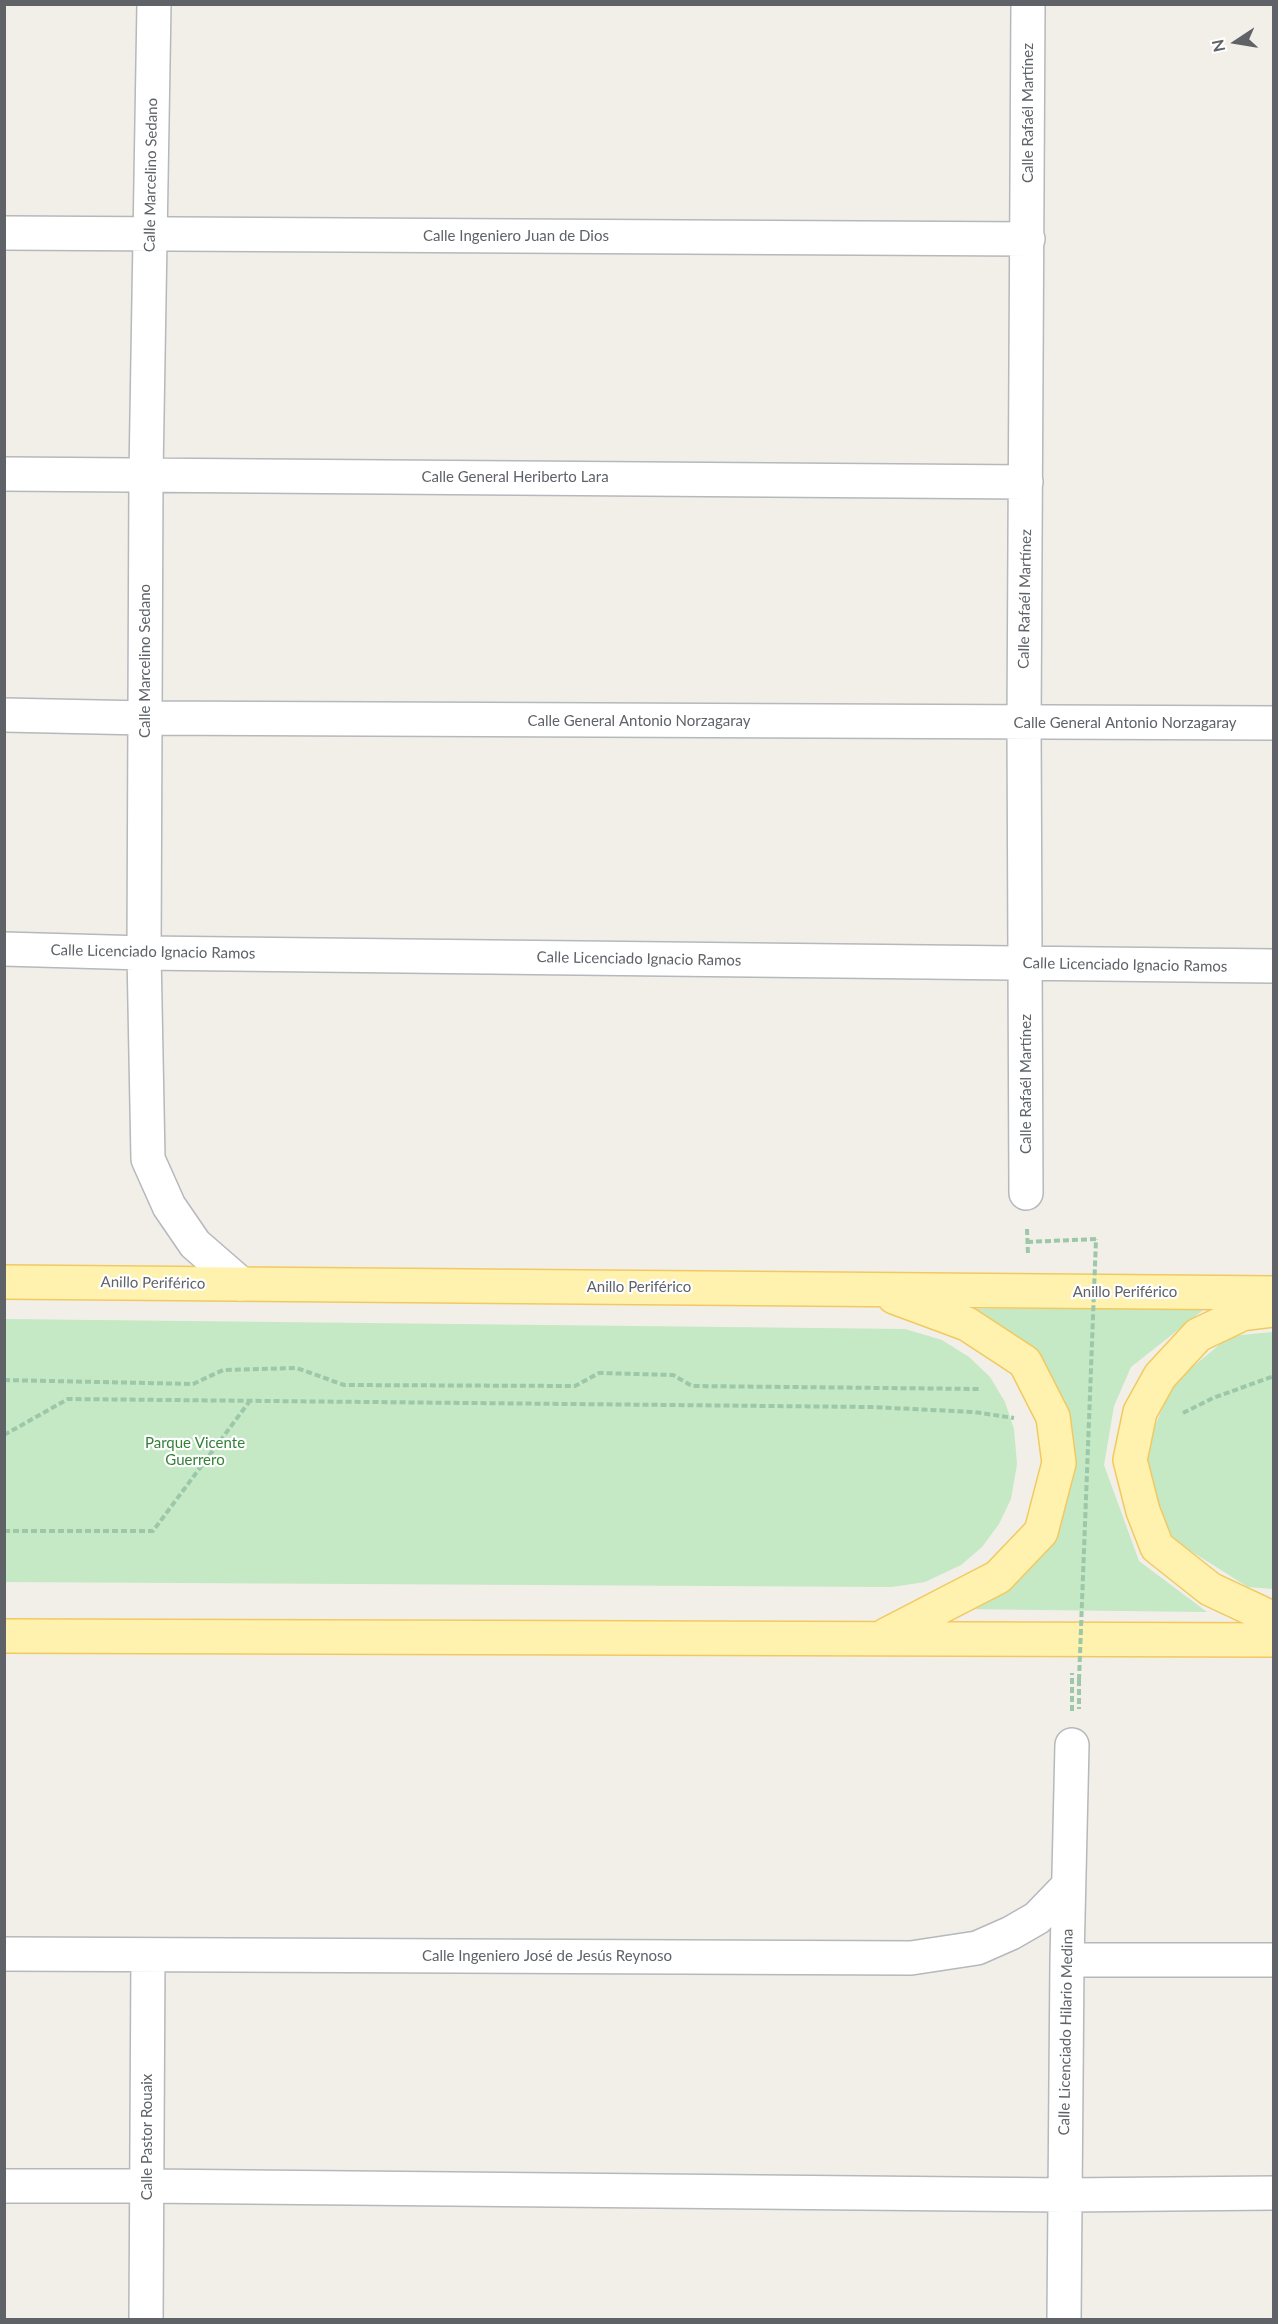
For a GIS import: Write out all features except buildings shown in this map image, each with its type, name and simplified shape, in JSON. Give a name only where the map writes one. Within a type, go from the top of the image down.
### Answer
[{"type":"main road","name":"Anillo Periférico","points":[[4,1282],[1274,1293]]},
{"type":"main road","points":[[872,1289],[967,1324],[1025,1362],[1053,1418],[1059,1463],[1041,1532],[999,1577],[882,1638]]},
{"type":"main road","points":[[1274,1310],[1242,1314],[1198,1335],[1160,1376],[1140,1412],[1130,1460],[1143,1511],[1157,1547],[1210,1588],[1274,1619]]},
{"type":"main road","points":[[4,1636],[1274,1640]]},
{"type":"street","name":"Calle Marcelino Sedano","points":[[154,4],[146,474],[144,953],[147,1159],[169,1206],[195,1244],[241,1284]]},
{"type":"street","name":"Calle Rafaél Martínez","points":[[1026,1192],[1024,723],[1028,4]]},
{"type":"street","name":"Calle Ingeniero Juan de Dios","points":[[4,233],[1028,239]]},
{"type":"street","name":"Calle General Heriberto Lara","points":[[4,474],[1026,482]]},
{"type":"street","name":"Calle General Antonio Norzagaray","points":[[4,715],[145,718],[1274,723]]},
{"type":"street","name":"Calle Licenciado Ignacio Ramos","points":[[4,949],[144,953],[1274,966]]},
{"type":"street","name":"Calle Licenciado Hilario Medina","points":[[1064,2319],[1068,1886],[1072,1732]]},
{"type":"street","name":"Calle Ingeniero José de Jesús Reynoso","points":[[4,1953],[910,1958],[977,1948],[1011,1933],[1038,1918],[1068,1886]]},
{"type":"street","name":"Calle Pastor Rouaix","points":[[146,2319],[148,1954]]},
{"type":"street","points":[[1067,1960],[1274,1960]]},
{"type":"street","points":[[4,2186],[1065,2195],[1274,2193]]},
{"type":"path","points":[[1027,1242],[1096,1239],[1079,1720],[1072,1732]]},
{"type":"path","points":[[4,1380],[193,1384],[223,1370],[297,1368],[344,1385],[575,1386],[598,1373],[673,1375],[692,1386],[979,1389]]},
{"type":"path","points":[[4,1435],[68,1398],[871,1407],[974,1412]]},
{"type":"path","points":[[4,1531],[153,1531],[250,1401]]},
{"type":"path","points":[[1072,1639],[1072,1732]]},
{"type":"green space","points":[[1207,1307],[1131,1367],[1114,1406],[1104,1465],[1139,1561],[1207,1612],[960,1609],[1048,1530],[1045,1366],[958,1309]]},
{"type":"green space","name":"Parque Vicente Guerrero","points":[[5,1319],[905,1329],[942,1340],[969,1357],[990,1377],[1005,1402],[1014,1429],[1017,1464],[1011,1499],[999,1524],[982,1547],[961,1565],[925,1582],[892,1587],[5,1582]]},
{"type":"green space","points":[[1273,1332],[1273,1589],[1248,1587],[1167,1536],[1145,1451],[1172,1384],[1230,1336]]}]
